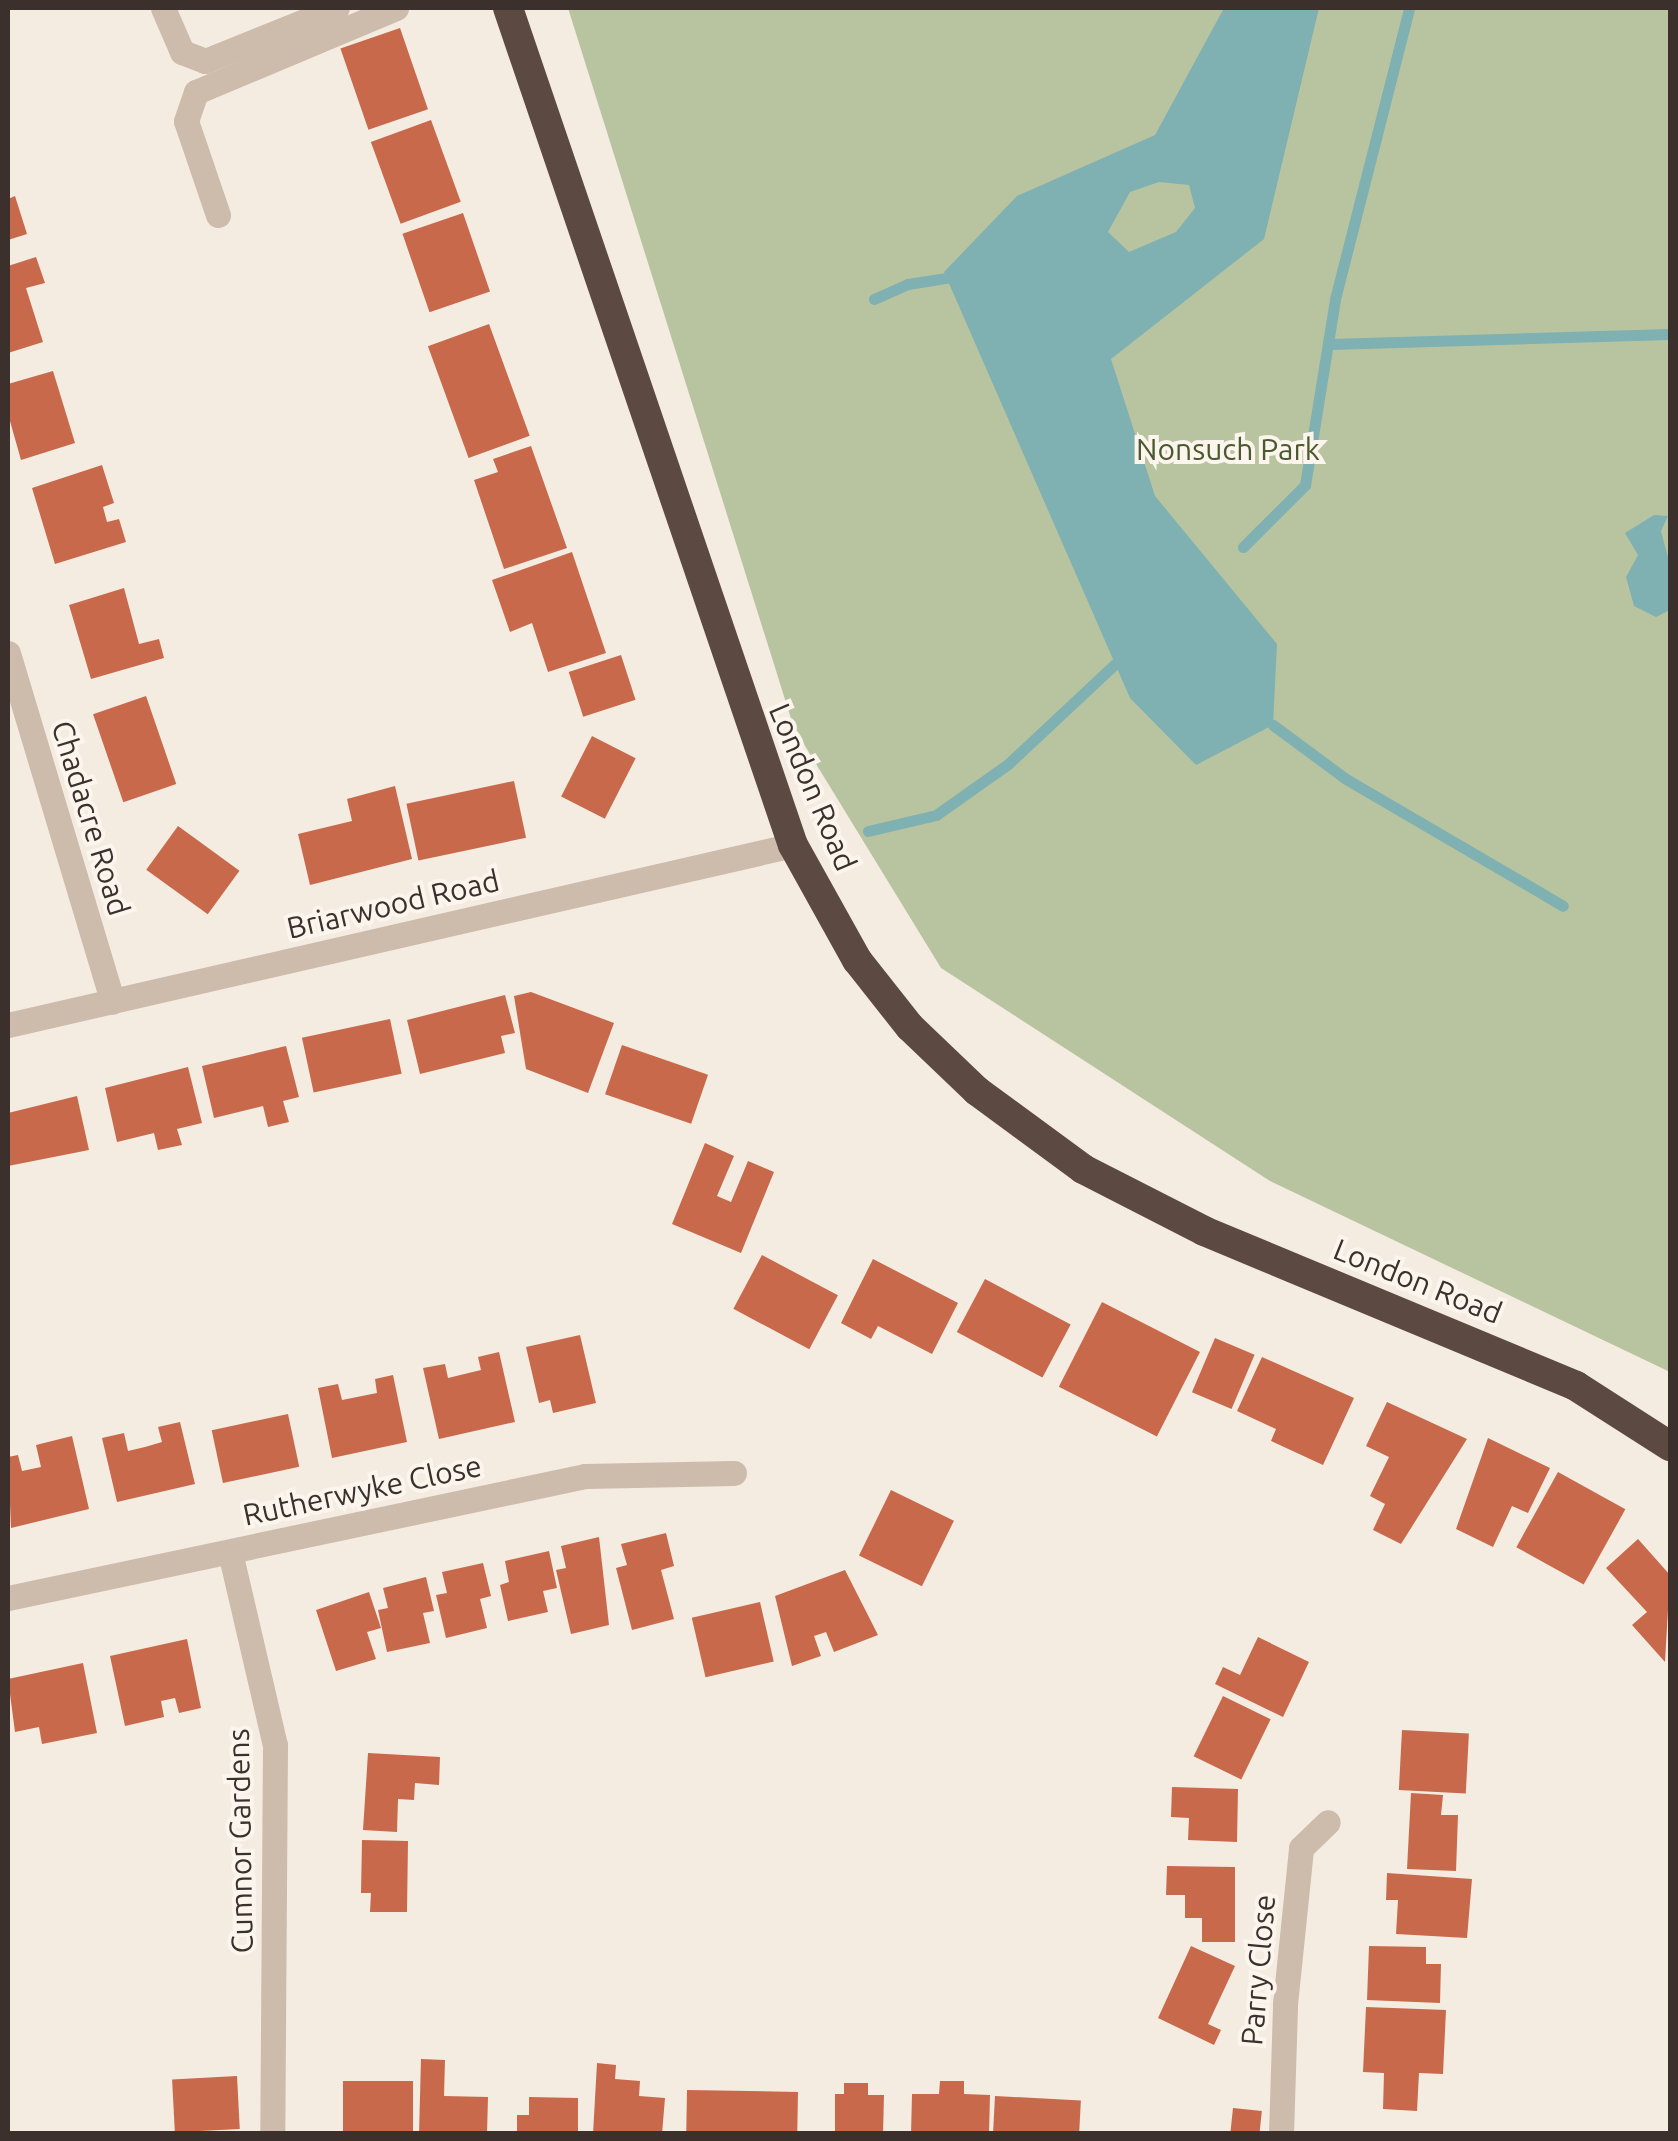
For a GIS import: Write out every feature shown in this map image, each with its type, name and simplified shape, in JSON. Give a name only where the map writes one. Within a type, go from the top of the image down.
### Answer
[{"type":"highway","name":"London Road","points":[[508,8],[792,845],[856,960],[910,1027],[978,1091],[1083,1169],[1204,1231],[1576,1386],[1670,1446]]},
{"type":"street","points":[[163,8],[182,52],[205,62],[337,8]]},
{"type":"street","points":[[218,214],[186,121],[196,92],[396,8]]},
{"type":"street","name":"Chadacre Road","points":[[8,653],[113,1002]]},
{"type":"street","name":"Briarwood Road","points":[[8,1025],[792,845]]},
{"type":"street","name":"Rutherwyke Close","points":[[8,1598],[585,1476],[734,1473]]},
{"type":"street","name":"Cumnor Gardens","points":[[230,1552],[276,1758],[272,2134]]},
{"type":"street","name":"Parry Close","points":[[1281,2134],[1285,2004],[1301,1848],[1328,1822]]},
{"type":"green space","name":"Nonsuch Park","points":[[568,8],[1670,8],[1670,1372],[1270,1181],[941,968],[794,728]]},
{"type":"water","points":[[1224,8],[1319,8],[1264,239],[1111,359],[1155,496],[1277,644],[1273,725],[1196,765],[1130,698],[944,272],[1017,196],[1155,135]],"holes":[[[1159,182],[1189,185],[1195,208],[1176,232],[1129,252],[1108,232],[1130,192]]]},
{"type":"water","points":[[1654,515],[1668,516],[1661,531],[1670,565],[1670,610],[1656,617],[1634,606],[1626,577],[1638,555],[1625,533]]},
{"type":"building","points":[[400,28],[428,109],[368,130],[340,49]]},
{"type":"building","points":[[431,120],[461,202],[401,224],[371,142]]},
{"type":"building","points":[[15,196],[27,234],[8,240],[8,199]]},
{"type":"building","points":[[463,213],[490,291],[430,312],[402,234]]},
{"type":"building","points":[[36,257],[45,283],[26,288],[43,342],[8,353],[8,266]]},
{"type":"building","points":[[489,324],[530,436],[469,458],[428,346]]},
{"type":"building","points":[[53,371],[75,443],[21,460],[8,414],[8,384]]},
{"type":"building","points":[[531,446],[567,548],[504,569],[474,480],[498,472],[493,459]]},
{"type":"building","points":[[102,465],[114,503],[103,507],[107,522],[119,519],[126,542],[55,564],[32,488]]},
{"type":"building","points":[[572,552],[606,653],[548,672],[532,623],[510,632],[492,580]]},
{"type":"building","points":[[124,588],[139,644],[159,639],[164,658],[91,679],[69,605]]},
{"type":"building","points":[[621,655],[636,700],[583,717],[569,672]]},
{"type":"building","points":[[146,696],[176,784],[123,802],[93,714]]},
{"type":"building","points":[[592,736],[636,758],[605,819],[561,797]]},
{"type":"building","points":[[514,781],[526,838],[418,861],[406,804]]},
{"type":"building","points":[[395,786],[412,859],[310,885],[298,834],[352,821],[347,799]]},
{"type":"building","points":[[178,826],[239,871],[208,914],[146,870]]},
{"type":"building","points":[[531,992],[614,1023],[588,1093],[526,1069],[514,996]]},
{"type":"building","points":[[505,995],[515,1033],[501,1036],[505,1053],[420,1074],[407,1020]]},
{"type":"building","points":[[390,1019],[402,1074],[314,1092],[302,1038]]},
{"type":"building","points":[[622,1045],[708,1075],[691,1124],[605,1094]]},
{"type":"building","points":[[286,1046],[299,1097],[283,1101],[289,1122],[268,1127],[263,1106],[214,1118],[202,1066]]},
{"type":"building","points":[[188,1067],[202,1123],[177,1129],[182,1145],[158,1150],[154,1133],[117,1142],[105,1088]]},
{"type":"building","points":[[77,1096],[89,1150],[8,1166],[8,1113]]},
{"type":"building","points":[[705,1143],[734,1156],[717,1196],[731,1202],[748,1161],[774,1172],[741,1253],[672,1224]]},
{"type":"building","points":[[762,1255],[838,1295],[809,1349],[733,1309]]},
{"type":"building","points":[[873,1259],[958,1303],[932,1354],[878,1326],[871,1339],[841,1323]]},
{"type":"building","points":[[985,1279],[1071,1325],[1042,1378],[957,1332]]},
{"type":"building","points":[[1102,1302],[1200,1352],[1157,1437],[1059,1387]]},
{"type":"building","points":[[580,1335],[596,1403],[553,1413],[550,1400],[539,1403],[526,1347]]},
{"type":"building","points":[[1215,1338],[1255,1355],[1232,1409],[1192,1392]]},
{"type":"building","points":[[499,1352],[515,1422],[439,1439],[423,1368],[445,1364],[448,1378],[481,1370],[478,1357]]},
{"type":"building","points":[[1262,1357],[1354,1398],[1323,1465],[1271,1441],[1276,1429],[1237,1411]]},
{"type":"building","points":[[393,1375],[407,1442],[332,1458],[318,1388],[338,1384],[342,1400],[377,1393],[375,1379]]},
{"type":"building","points":[[1387,1402],[1467,1439],[1401,1544],[1373,1530],[1385,1504],[1370,1496],[1389,1457],[1366,1446]]},
{"type":"building","points":[[288,1414],[299,1467],[223,1483],[212,1430]]},
{"type":"building","points":[[180,1422],[195,1484],[117,1502],[102,1438],[124,1433],[128,1451],[162,1442],[158,1427]]},
{"type":"building","points":[[72,1436],[89,1509],[11,1528],[8,1457],[18,1455],[22,1471],[41,1467],[36,1445]]},
{"type":"building","points":[[1488,1438],[1550,1468],[1528,1513],[1512,1506],[1493,1547],[1456,1529]]},
{"type":"building","points":[[1558,1472],[1625,1509],[1584,1585],[1516,1547]]},
{"type":"building","points":[[891,1490],[954,1521],[922,1586],[859,1556]]},
{"type":"building","points":[[666,1533],[674,1566],[661,1570],[674,1619],[632,1630],[616,1568],[627,1565],[621,1544]]},
{"type":"building","points":[[599,1537],[609,1625],[571,1634],[556,1570],[566,1568],[561,1546]]},
{"type":"building","points":[[1638,1539],[1670,1575],[1665,1662],[1632,1625],[1647,1612],[1606,1568]]},
{"type":"building","points":[[549,1551],[557,1588],[543,1591],[548,1612],[508,1621],[500,1585],[509,1582],[505,1561]]},
{"type":"building","points":[[483,1563],[491,1596],[480,1599],[487,1628],[446,1638],[436,1595],[447,1593],[442,1572]]},
{"type":"building","points":[[845,1570],[878,1635],[834,1652],[826,1632],[814,1636],[821,1656],[792,1666],[775,1596]]},
{"type":"building","points":[[426,1577],[434,1611],[423,1613],[430,1643],[387,1652],[378,1610],[388,1608],[383,1588]]},
{"type":"building","points":[[369,1592],[381,1628],[367,1632],[376,1659],[336,1671],[316,1610]]},
{"type":"building","points":[[760,1602],[774,1661],[706,1677],[692,1618]]},
{"type":"building","points":[[1258,1637],[1309,1662],[1283,1717],[1215,1684],[1223,1667],[1240,1675]]},
{"type":"building","points":[[187,1639],[201,1708],[179,1713],[175,1698],[161,1701],[164,1717],[125,1726],[110,1656]]},
{"type":"building","points":[[83,1663],[97,1733],[42,1744],[39,1727],[15,1732],[8,1679]]},
{"type":"building","points":[[1223,1696],[1271,1719],[1241,1779],[1194,1756]]},
{"type":"building","points":[[1402,1730],[1469,1734],[1466,1793],[1399,1790]]},
{"type":"building","points":[[368,1753],[440,1757],[439,1785],[415,1783],[414,1800],[398,1799],[397,1832],[363,1830]]},
{"type":"building","points":[[1172,1787],[1238,1789],[1237,1842],[1188,1840],[1189,1818],[1171,1817]]},
{"type":"building","points":[[1411,1793],[1443,1795],[1441,1815],[1458,1815],[1456,1871],[1407,1869]]},
{"type":"building","points":[[362,1840],[408,1841],[407,1912],[370,1912],[371,1893],[361,1893]]},
{"type":"building","points":[[1167,1866],[1235,1867],[1235,1942],[1202,1942],[1202,1918],[1185,1918],[1185,1895],[1166,1895]]},
{"type":"building","points":[[1387,1873],[1472,1879],[1467,1938],[1396,1934],[1398,1900],[1386,1900]]},
{"type":"building","points":[[1191,1946],[1235,1966],[1208,2024],[1221,2030],[1214,2045],[1158,2018]]},
{"type":"building","points":[[1369,1946],[1426,1947],[1426,1964],[1441,1964],[1440,2003],[1367,2000]]},
{"type":"building","points":[[1366,2007],[1446,2010],[1443,2074],[1419,2073],[1417,2111],[1383,2109],[1384,2073],[1363,2072]]},
{"type":"building","points":[[421,2059],[445,2060],[444,2096],[488,2097],[487,2134],[419,2134]]},
{"type":"building","points":[[597,2063],[616,2065],[615,2079],[640,2081],[639,2096],[665,2098],[662,2134],[593,2134]]},
{"type":"building","points":[[237,2076],[240,2129],[175,2132],[172,2079]]},
{"type":"building","points":[[343,2081],[413,2081],[413,2134],[343,2134]]},
{"type":"building","points":[[940,2081],[964,2081],[964,2094],[990,2095],[989,2134],[911,2134],[912,2094],[939,2094]]},
{"type":"building","points":[[844,2083],[868,2083],[868,2095],[884,2095],[883,2134],[835,2134],[835,2094],[844,2094]]},
{"type":"building","points":[[687,2090],[798,2092],[797,2134],[686,2134]]},
{"type":"building","points":[[995,2096],[1081,2101],[1079,2134],[993,2134]]},
{"type":"building","points":[[529,2097],[578,2098],[578,2134],[517,2134],[517,2115],[529,2115]]},
{"type":"building","points":[[1233,2108],[1262,2111],[1259,2134],[1230,2134]]},
{"type":"waterway","points":[[1243,547],[1305,485],[1335,299],[1409,8]]},
{"type":"waterway","points":[[874,299],[908,284],[947,278]]},
{"type":"waterway","points":[[1330,344],[1670,334]]},
{"type":"waterway","points":[[868,831],[936,815],[1008,764],[1115,664]]},
{"type":"waterway","points":[[1273,725],[1346,779],[1563,906]]}]
